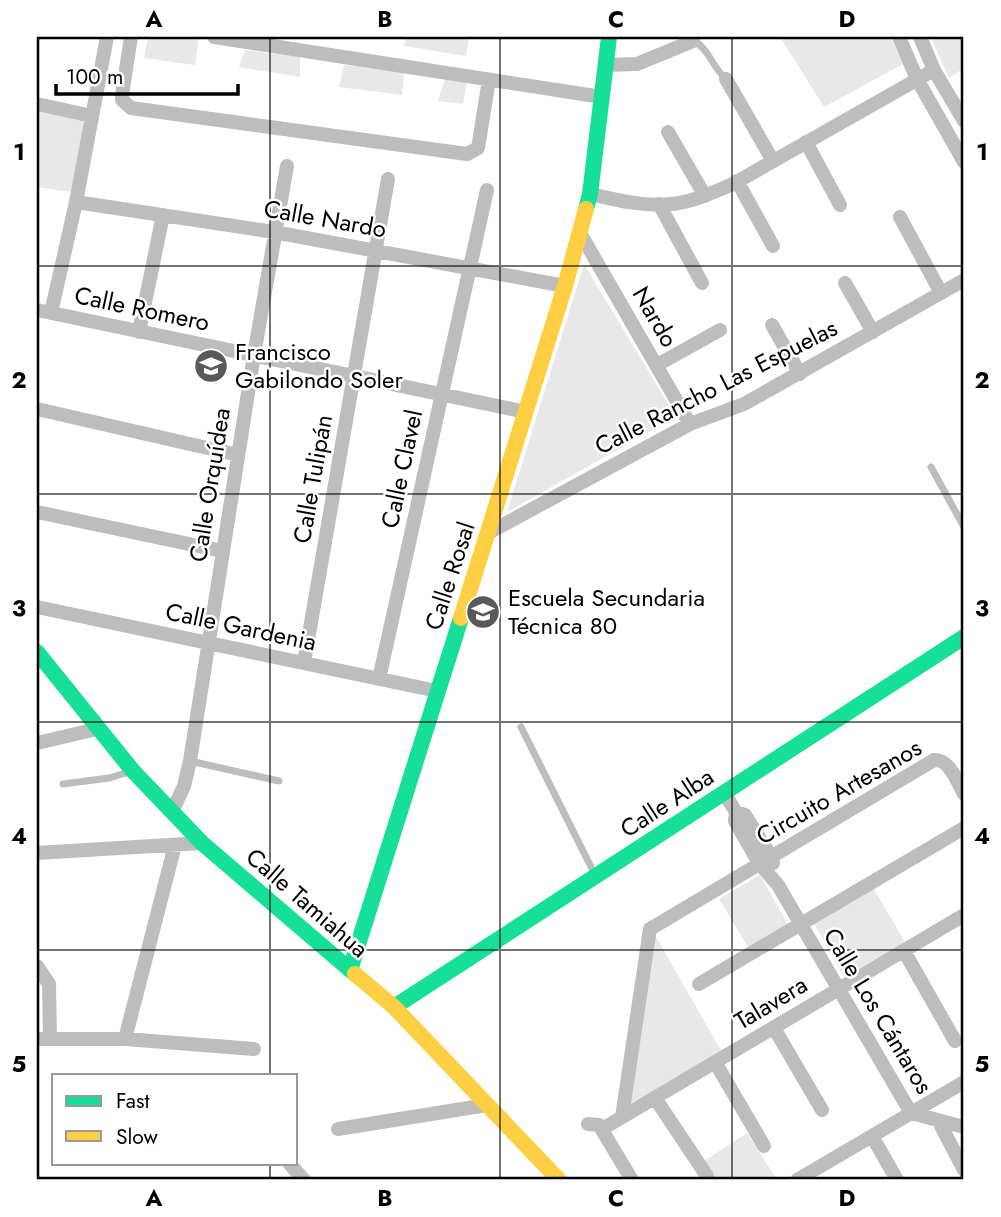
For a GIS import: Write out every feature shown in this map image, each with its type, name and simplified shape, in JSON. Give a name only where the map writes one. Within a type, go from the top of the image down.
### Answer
[{"type":"street","points":[[44,312],[76,202],[107,37]]},
{"type":"street","points":[[131,37],[122,100],[131,107],[467,154],[478,148],[489,80]]},
{"type":"street","points":[[214,37],[602,97]]},
{"type":"street","name":"Calle Rosal","points":[[350,970],[580,233],[590,194],[609,37]]},
{"type":"street","points":[[899,37],[917,79],[964,162]]},
{"type":"street","points":[[920,37],[934,70],[964,121]]},
{"type":"street","points":[[605,65],[637,64],[693,41]]},
{"type":"street","points":[[590,194],[631,203],[671,205],[705,196],[737,181],[934,70]]},
{"type":"street","points":[[726,79],[773,161]]},
{"type":"street","points":[[37,104],[92,116]]},
{"type":"street","points":[[668,132],[705,196]]},
{"type":"street","points":[[806,142],[840,205]]},
{"type":"street","name":"Calle Orquídea","points":[[173,810],[184,786],[190,761],[286,166]]},
{"type":"street","name":"Calle Tulipán","points":[[304,663],[388,179]]},
{"type":"street","points":[[737,181],[773,246]]},
{"type":"street","name":"Calle Clavel","points":[[379,679],[487,190]]},
{"type":"street","name":"Calle Nardo","points":[[76,202],[274,232],[565,286]]},
{"type":"street","points":[[659,204],[702,283]]},
{"type":"street","points":[[139,332],[163,215]]},
{"type":"street","points":[[900,217],[941,293]]},
{"type":"street","name":"Nardo","points":[[580,233],[690,424]]},
{"type":"street","name":"Calle Rancho Las Espuelas","points":[[488,533],[690,424],[734,409],[800,374],[964,280]]},
{"type":"street","points":[[845,283],[873,332]]},
{"type":"street","name":"Calle Romero","points":[[44,312],[526,412]]},
{"type":"street","points":[[772,325],[800,374]]},
{"type":"street","points":[[657,365],[720,330]]},
{"type":"street","points":[[37,409],[238,455]]},
{"type":"street","points":[[37,512],[222,551]]},
{"type":"street","name":"Calle Gardenia","points":[[37,607],[437,691]]},
{"type":"street","name":"Calle Alba","points":[[394,1007],[964,637]]},
{"type":"street","name":"Calle Tamiahua","points":[[37,652],[133,771],[202,843],[394,1007],[559,1180]]},
{"type":"street","points":[[37,743],[97,729]]},
{"type":"street","name":"Circuito Artesanos","points":[[622,1118],[650,929],[934,760],[946,763],[964,794]]},
{"type":"street","name":"Calle Los Cántaros","points":[[724,793],[736,811],[745,815],[778,885],[911,1113],[964,1127]]},
{"type":"street","points":[[699,984],[964,828]]},
{"type":"street","points":[[37,853],[202,843]]},
{"type":"street","points":[[125,1040],[175,845]]},
{"type":"street","name":"Talavera","points":[[632,1180],[595,1126],[622,1118],[904,951],[963,920]]},
{"type":"street","points":[[904,951],[955,1041]]},
{"type":"street","points":[[37,966],[49,984],[43,1038],[125,1040],[254,1049]]},
{"type":"street","points":[[774,1028],[822,1110]]},
{"type":"street","points":[[715,1062],[764,1146]]},
{"type":"street","points":[[797,1180],[815,1176],[872,1136],[964,1082]]},
{"type":"street","points":[[655,1098],[707,1176]]},
{"type":"street","points":[[338,1129],[487,1105]]},
{"type":"street","points":[[938,1120],[964,1170]]},
{"type":"street","points":[[872,1136],[897,1180]]},
{"type":"street","points":[[290,1164],[304,1180]]},
{"type":"lane","points":[[693,41],[700,44],[716,70],[726,79]]},
{"type":"lane","points":[[930,467],[964,527]]},
{"type":"lane","points":[[521,727],[596,876]]},
{"type":"lane","points":[[190,761],[279,781]]},
{"type":"lane","points":[[63,784],[109,778],[133,771]]},
{"type":"shaded area","points":[[148,37],[199,37],[195,65],[144,58]]},
{"type":"shaded area","points":[[406,37],[469,37],[466,56],[404,46]]},
{"type":"shaded area","points":[[780,37],[890,37],[903,64],[824,107]]},
{"type":"shaded area","points":[[931,37],[964,37],[964,68],[949,78]]},
{"type":"shaded area","points":[[245,50],[300,57],[300,77],[239,67]]},
{"type":"shaded area","points":[[344,65],[404,72],[402,95],[339,87]]},
{"type":"shaded area","points":[[445,79],[467,82],[463,104],[438,101]]},
{"type":"shaded area","points":[[37,104],[92,116],[71,192],[37,187]]},
{"type":"shaded area","points":[[584,264],[676,417],[507,512]]},
{"type":"shaded area","points":[[760,875],[788,925],[748,947],[719,899]]},
{"type":"shaded area","points":[[872,886],[905,942],[844,977],[812,920]]},
{"type":"shaded area","points":[[656,937],[722,1052],[631,1103]]},
{"type":"shaded area","points":[[747,1133],[777,1180],[714,1180],[704,1161]]},
{"type":"traffic: fast","points":[[586,209],[609,37]]},
{"type":"traffic: fast","points":[[350,970],[461,618]]},
{"type":"traffic: fast","points":[[394,1007],[964,637]]},
{"type":"traffic: fast","points":[[37,652],[133,771],[202,843],[355,974]]},
{"type":"traffic: slow","points":[[461,618],[565,286],[586,209]]},
{"type":"traffic: slow","points":[[355,974],[394,1007],[559,1180]]},
{"type":"place","name":"Francisco Gabilondo Soler","points":[[211,366]]},
{"type":"place","name":"Escuela Secundaria Técnica 80","points":[[483,612]]}]
